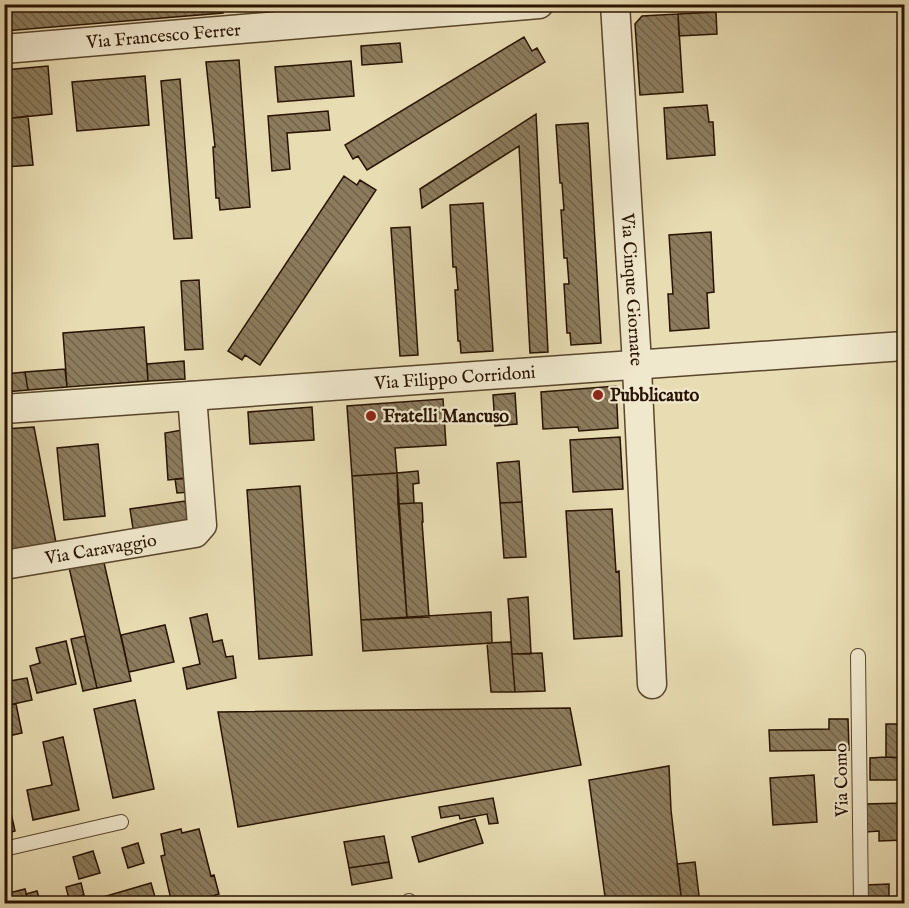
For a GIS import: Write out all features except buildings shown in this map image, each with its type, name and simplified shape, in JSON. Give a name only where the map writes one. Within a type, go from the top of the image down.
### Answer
[{"type":"street","name":"Via Francesco Ferrer","points":[[4,50],[238,17],[539,4]]},
{"type":"street","name":"Via Cinque Giornate","points":[[615,4],[652,684]]},
{"type":"street","name":"Via Filippo Corridoni","points":[[4,409],[904,346]]},
{"type":"street","name":"Via Caravaggio","points":[[4,565],[195,533],[202,525],[192,396]]},
{"type":"lane","name":"Via Como","points":[[858,656],[861,903]]},
{"type":"lane","points":[[4,849],[121,822]]},
{"type":"place","name":"Pubblicauto","points":[[598,395]]},
{"type":"place","name":"Fratelli Mancuso","points":[[371,416]]}]
